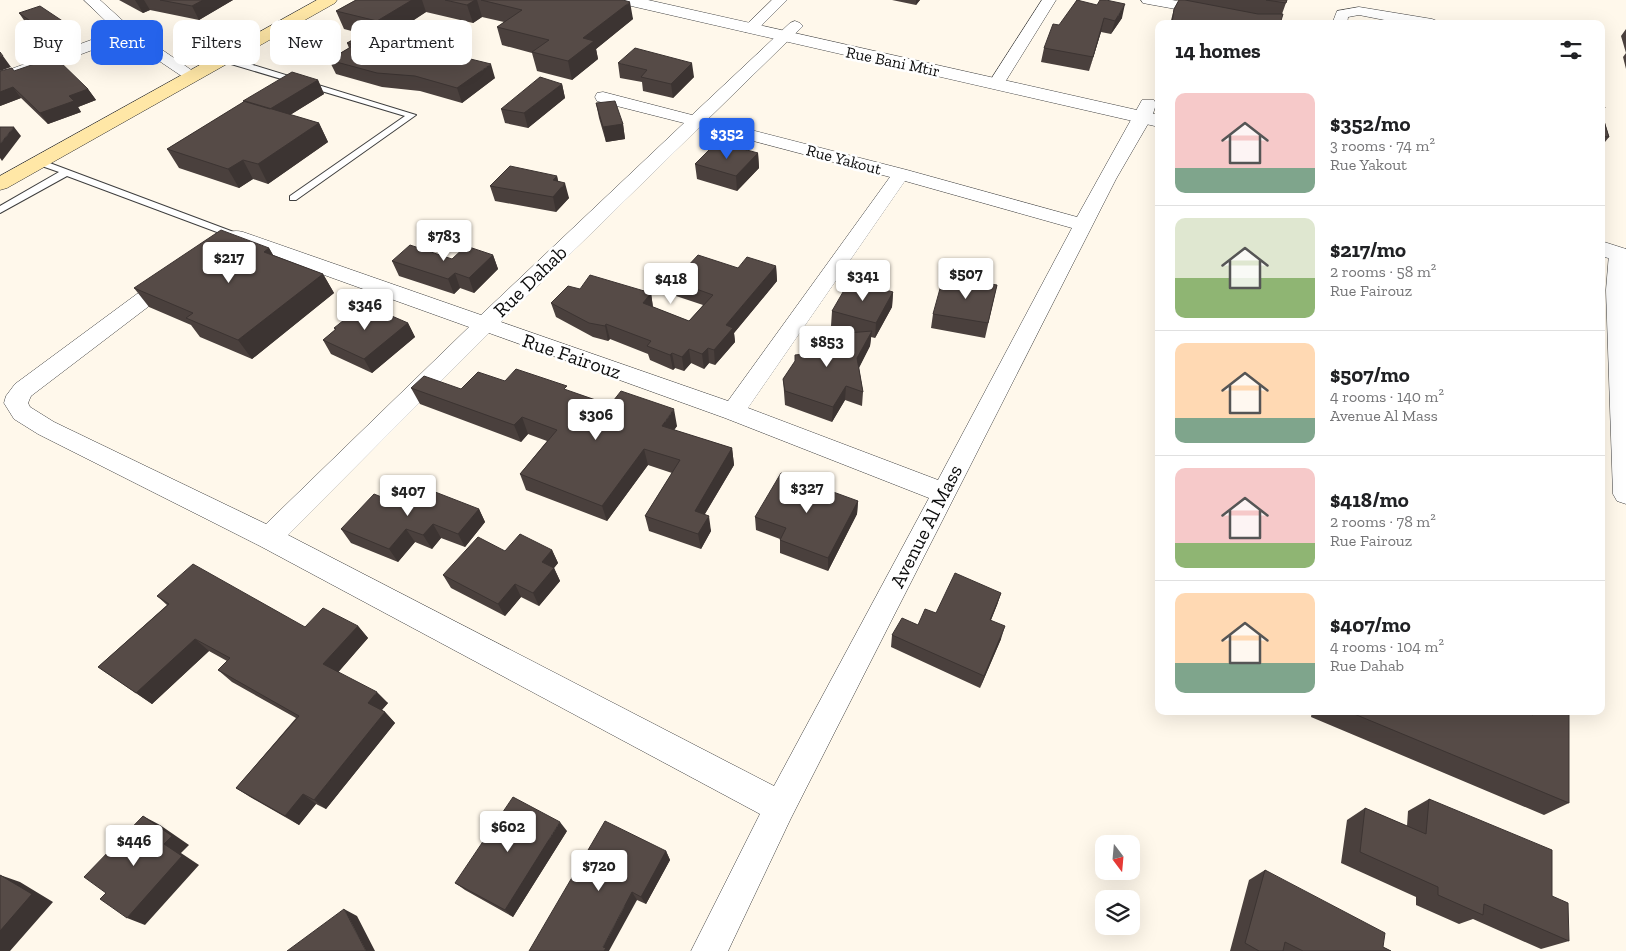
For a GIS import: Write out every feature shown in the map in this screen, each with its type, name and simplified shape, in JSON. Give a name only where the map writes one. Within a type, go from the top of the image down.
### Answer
[{"type":"main road","points":[[260,39],[329,0]]},
{"type":"main road","points":[[0,184],[213,65]]},
{"type":"street","points":[[91,0],[114,20]]},
{"type":"street","name":"Rue Bani Mtir","points":[[627,0],[755,24],[1152,112]]},
{"type":"street","name":"Rue Bani Mtir","points":[[678,0],[755,24]]},
{"type":"street","points":[[755,24],[780,0]]},
{"type":"street","points":[[1000,78],[1049,0]]},
{"type":"street","points":[[1148,0],[1224,14]]},
{"type":"street","points":[[1340,20],[1342,14],[1359,11],[1410,20]]},
{"type":"street","name":"Rue Dahab","points":[[269,538],[484,325],[789,32]]},
{"type":"street","points":[[0,79],[91,45]]},
{"type":"street","points":[[163,56],[192,76]]},
{"type":"street","name":"Rue Yakout","points":[[604,97],[901,174],[1083,225]]},
{"type":"street","name":"Avenue Al Mass","points":[[709,951],[780,807],[840,695],[943,493],[993,401],[1107,178],[1152,112]]},
{"type":"street","points":[[733,412],[901,174]]},
{"type":"street","points":[[213,252],[246,240]]},
{"type":"street","name":"Rue Fairouz","points":[[246,240],[733,412],[943,493]]},
{"type":"street","points":[[1615,253],[1626,494]]},
{"type":"street","points":[[190,267],[152,292],[32,382],[18,396],[16,403],[22,413],[46,428],[269,538],[780,807]]},
{"type":"lane","points":[[244,65],[412,115],[293,198]]},
{"type":"lane","points":[[39,162],[246,240]]},
{"type":"lane","points":[[0,210],[66,172]]},
{"type":"building","points":[[160,0],[203,0],[192,6]]},
{"type":"building","points":[[356,0],[412,0],[379,20],[336,11]]},
{"type":"building","points":[[445,0],[475,0],[467,5]]},
{"type":"building","points":[[481,0],[623,0],[630,2],[583,38],[594,41],[568,61],[532,52],[549,40],[497,27],[522,10]]},
{"type":"building","points":[[1077,0],[1097,5],[1100,0],[1125,4],[1115,21],[1104,18],[1093,57],[1044,48],[1053,24],[1059,25]]},
{"type":"building","points":[[1179,0],[1185,0],[1258,14],[1283,14],[1281,20],[1172,20],[1174,9]]},
{"type":"building","points":[[1266,0],[1287,0],[1286,3]]},
{"type":"building","points":[[40,6],[61,20],[29,20],[19,13]]},
{"type":"building","points":[[351,47],[351,65],[472,65],[472,59],[491,64],[457,88],[415,76],[377,73],[341,63],[341,53]]},
{"type":"building","points":[[635,48],[692,63],[671,84],[641,77],[647,70],[618,63]]},
{"type":"building","points":[[32,65],[63,65],[88,89],[69,96],[74,101],[40,113],[13,87],[0,92],[0,71],[12,68],[14,71]]},
{"type":"building","points":[[292,72],[318,80],[270,109],[243,101]]},
{"type":"building","points":[[540,77],[562,84],[524,113],[501,109]]},
{"type":"building","points":[[245,101],[319,123],[258,164],[243,160],[228,169],[167,149]]},
{"type":"building","points":[[615,101],[623,124],[603,127],[596,103]]},
{"type":"building","points":[[1605,124],[1609,137],[1605,136]]},
{"type":"building","points":[[0,127],[14,127],[0,144]]},
{"type":"building","points":[[732,146],[758,153],[736,176],[695,164],[712,147],[727,151]]},
{"type":"building","points":[[510,166],[557,176],[553,180],[565,183],[553,197],[490,186]]},
{"type":"building","points":[[221,230],[269,248],[264,252],[323,274],[238,340],[186,318],[193,313],[134,288]]},
{"type":"building","points":[[410,245],[452,259],[466,246],[493,255],[469,278],[455,273],[448,279],[392,261]]},
{"type":"building","points":[[698,255],[738,268],[747,257],[776,266],[726,325],[733,328],[714,350],[708,348],[702,354],[689,349],[682,357],[672,353],[670,355],[647,346],[651,341],[606,324],[605,326],[589,323],[551,303],[568,286],[580,289],[590,275],[651,293],[643,303],[689,321],[713,295],[674,281]]},
{"type":"building","points":[[953,278],[997,285],[988,323],[933,314],[941,285],[950,286]]},
{"type":"building","points":[[850,280],[893,292],[876,323],[832,311]]},
{"type":"building","points":[[364,304],[408,323],[364,359],[323,340],[336,329],[334,328]]},
{"type":"building","points":[[872,331],[857,358],[863,392],[846,386],[833,407],[785,391],[783,379],[795,361],[795,355],[805,354],[812,343],[811,336]]},
{"type":"building","points":[[516,369],[567,386],[564,389],[610,405],[621,391],[674,409],[662,426],[732,448],[695,511],[709,516],[698,534],[645,516],[680,460],[644,449],[602,506],[520,474],[557,430],[522,417],[514,425],[411,388],[424,376],[461,389],[478,372],[505,381]]},
{"type":"building","points":[[781,473],[858,501],[828,558],[780,540],[786,528],[755,517]]},
{"type":"building","points":[[430,490],[479,509],[458,534],[433,524],[423,535],[406,529],[389,549],[341,529],[374,494],[389,500],[397,491],[421,500]]},
{"type":"building","points":[[520,534],[552,550],[542,562],[554,568],[533,593],[515,584],[498,604],[443,575],[478,537],[505,551]]},
{"type":"building","points":[[193,564],[305,627],[323,608],[358,626],[323,664],[377,692],[368,703],[385,712],[314,800],[303,794],[285,816],[236,788],[299,716],[218,670],[230,658],[195,639],[136,693],[98,667],[169,604],[157,596]]},
{"type":"building","points":[[955,573],[1001,593],[990,620],[1005,626],[984,676],[892,635],[902,618],[918,625],[925,609],[936,613]]},
{"type":"building","points":[[1357,715],[1569,715],[1569,803]]},
{"type":"building","points":[[513,797],[560,822],[505,910],[455,883]]},
{"type":"building","points":[[1429,799],[1552,850],[1552,896],[1568,903],[1569,941],[1484,904],[1483,915],[1438,895],[1438,887],[1360,852],[1365,808],[1426,834]]},
{"type":"building","points":[[143,816],[172,836],[164,844],[182,856],[127,918],[100,899],[106,893],[84,877]]},
{"type":"building","points":[[605,821],[666,851],[641,897],[632,892],[603,947],[606,948],[604,951],[529,951]]},
{"type":"building","points":[[1265,870],[1385,933],[1383,947],[1391,951],[1303,951],[1285,942],[1283,951],[1259,951],[1245,943]]},
{"type":"building","points":[[0,875],[32,894],[0,931]]},
{"type":"building","points":[[344,909],[366,951],[287,951]]}]
